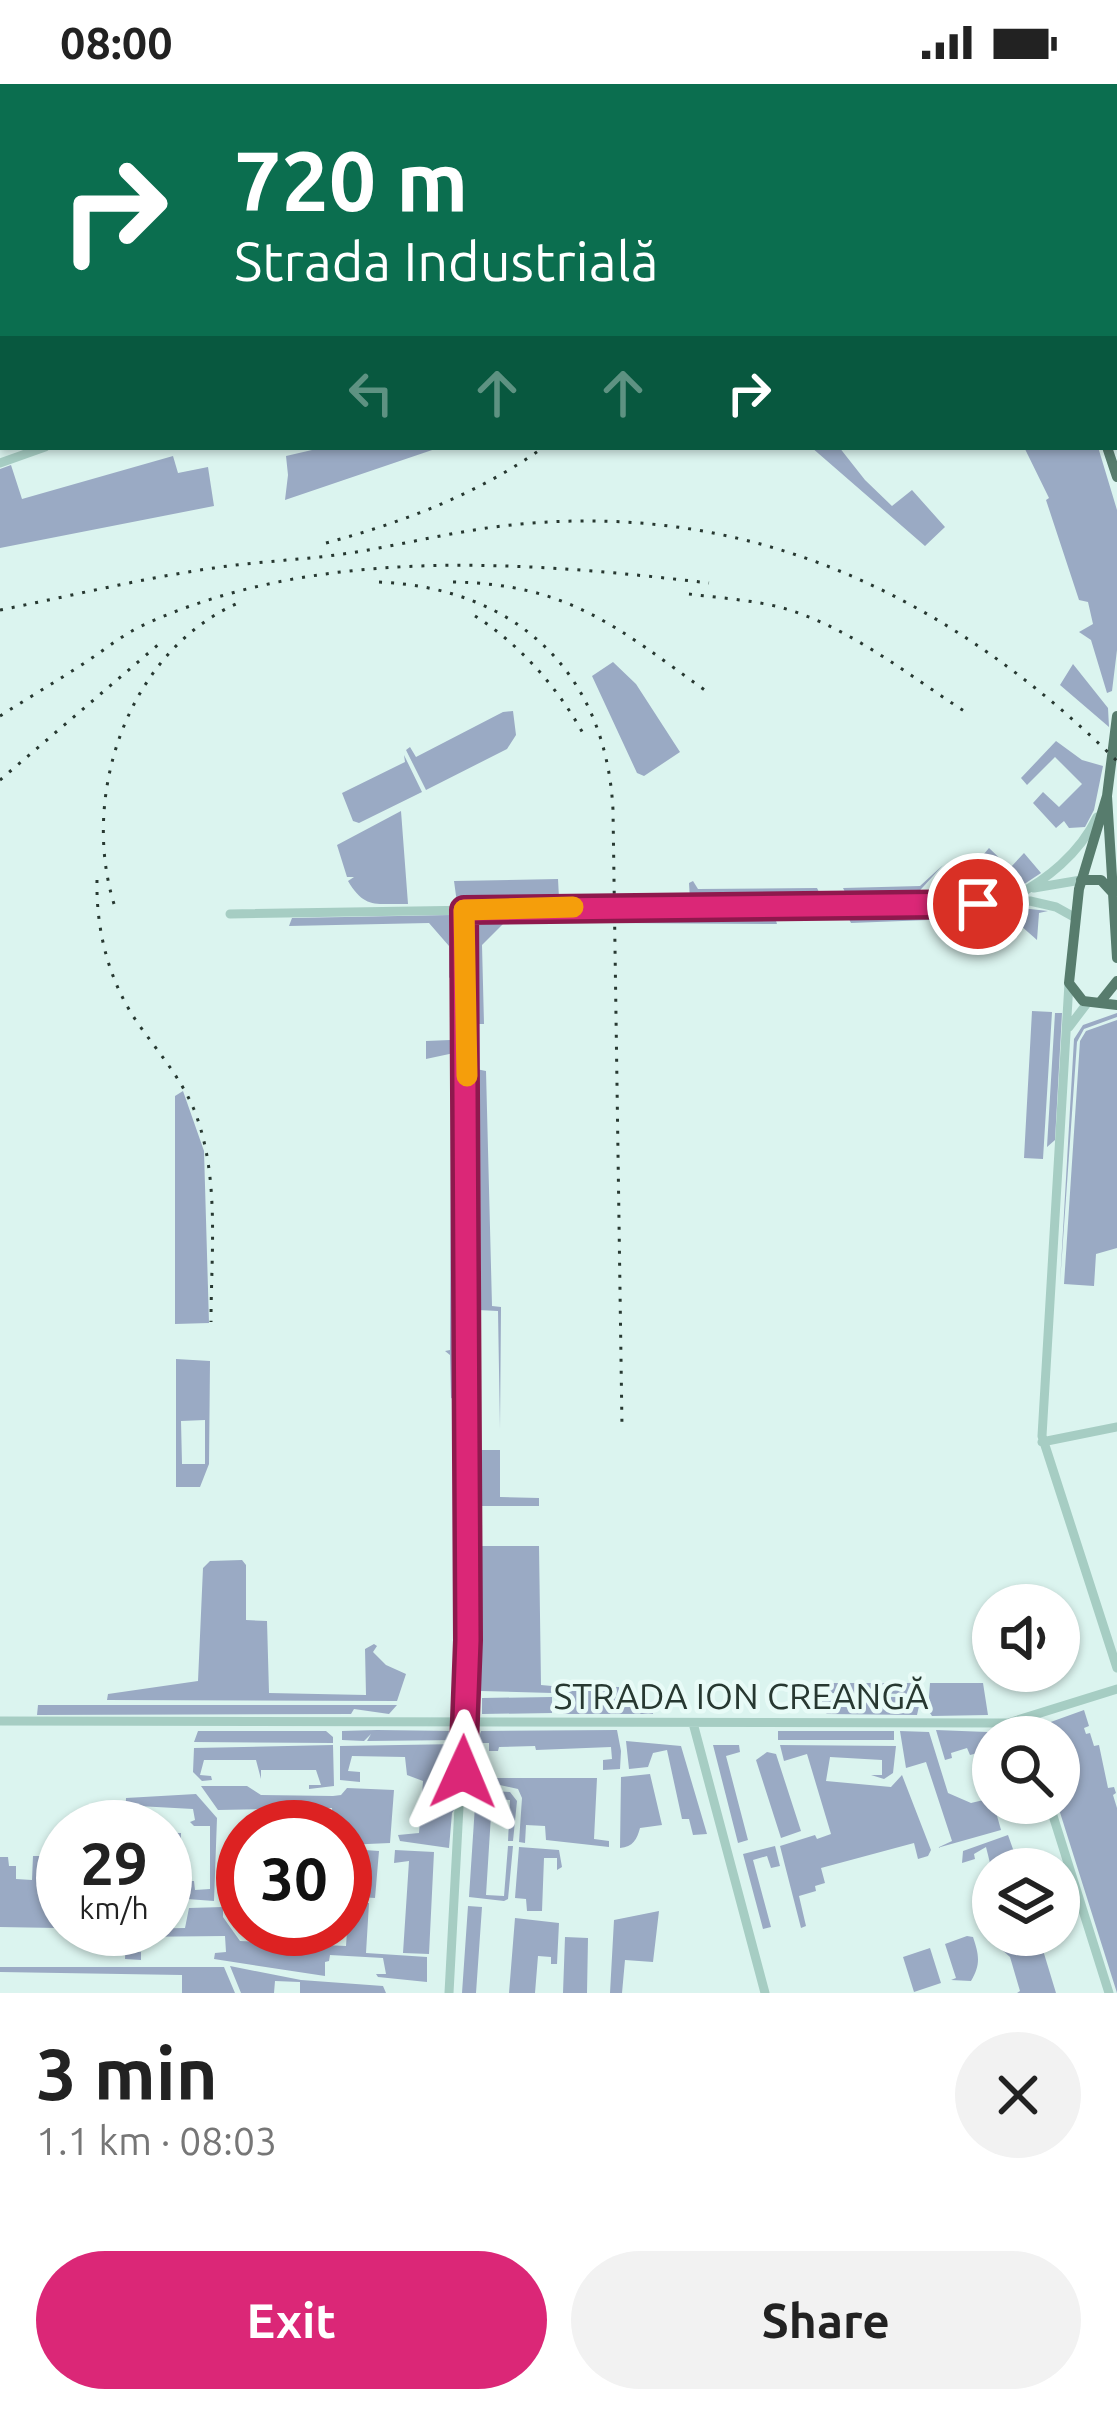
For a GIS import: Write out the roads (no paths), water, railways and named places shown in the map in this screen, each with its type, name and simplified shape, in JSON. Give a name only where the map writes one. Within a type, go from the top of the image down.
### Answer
[{"type":"main road","points":[[1117,716],[1107,796],[1074,916],[1069,983],[1077,997],[1117,1005]]},
{"type":"main road","points":[[1107,796],[1117,955]]},
{"type":"main road","points":[[1082,880],[1100,880],[1113,893]]},
{"type":"main road","points":[[1094,1002],[1117,981]]},
{"type":"street","points":[[0,463],[37,450]]},
{"type":"street","points":[[1006,901],[1030,889],[1076,849],[1107,796]]},
{"type":"street","points":[[1030,889],[1082,880]]},
{"type":"street","points":[[230,914],[1006,901],[1045,904],[1074,916]]},
{"type":"street","points":[[448,1993],[468,1640],[464,910]]},
{"type":"street","points":[[1069,983],[1042,1442],[1117,1668]]},
{"type":"street","points":[[1069,1027],[1094,1002]]},
{"type":"street","points":[[1042,1442],[1117,1426]]},
{"type":"street","name":"STRADA ION CREANGĂ","points":[[1033,1716],[1117,1688]]},
{"type":"street","name":"STRADA ION CREANGĂ","points":[[0,1721],[972,1720]]},
{"type":"street","points":[[693,1723],[765,1993]]},
{"type":"street","points":[[1056,1824],[1109,1993]]},
{"type":"railway","points":[[326,543],[440,505],[539,450]]},
{"type":"railway","points":[[0,610],[187,572],[350,553],[499,526],[607,521],[690,529],[770,547],[846,574],[918,609],[988,653],[1054,703],[1117,761]]},
{"type":"railway","points":[[0,716],[139,627],[206,601],[276,582],[347,571],[493,566],[709,583]]},
{"type":"railway","points":[[379,582],[428,588],[472,601],[511,620],[545,646],[572,679],[593,717],[607,761],[613,810],[622,1427]]},
{"type":"railway","points":[[453,582],[529,591],[560,600],[617,629],[706,691]]},
{"type":"railway","points":[[689,594],[760,603],[807,616],[877,653],[964,711]]},
{"type":"railway","points":[[114,904],[105,861],[104,817],[122,730],[142,690],[168,655],[200,625],[238,603]]},
{"type":"railway","points":[[475,616],[538,670],[586,739]]},
{"type":"railway","points":[[0,780],[159,644]]},
{"type":"railway","points":[[97,880],[101,935],[118,987],[183,1087],[203,1137],[212,1216],[211,1322]]}]
